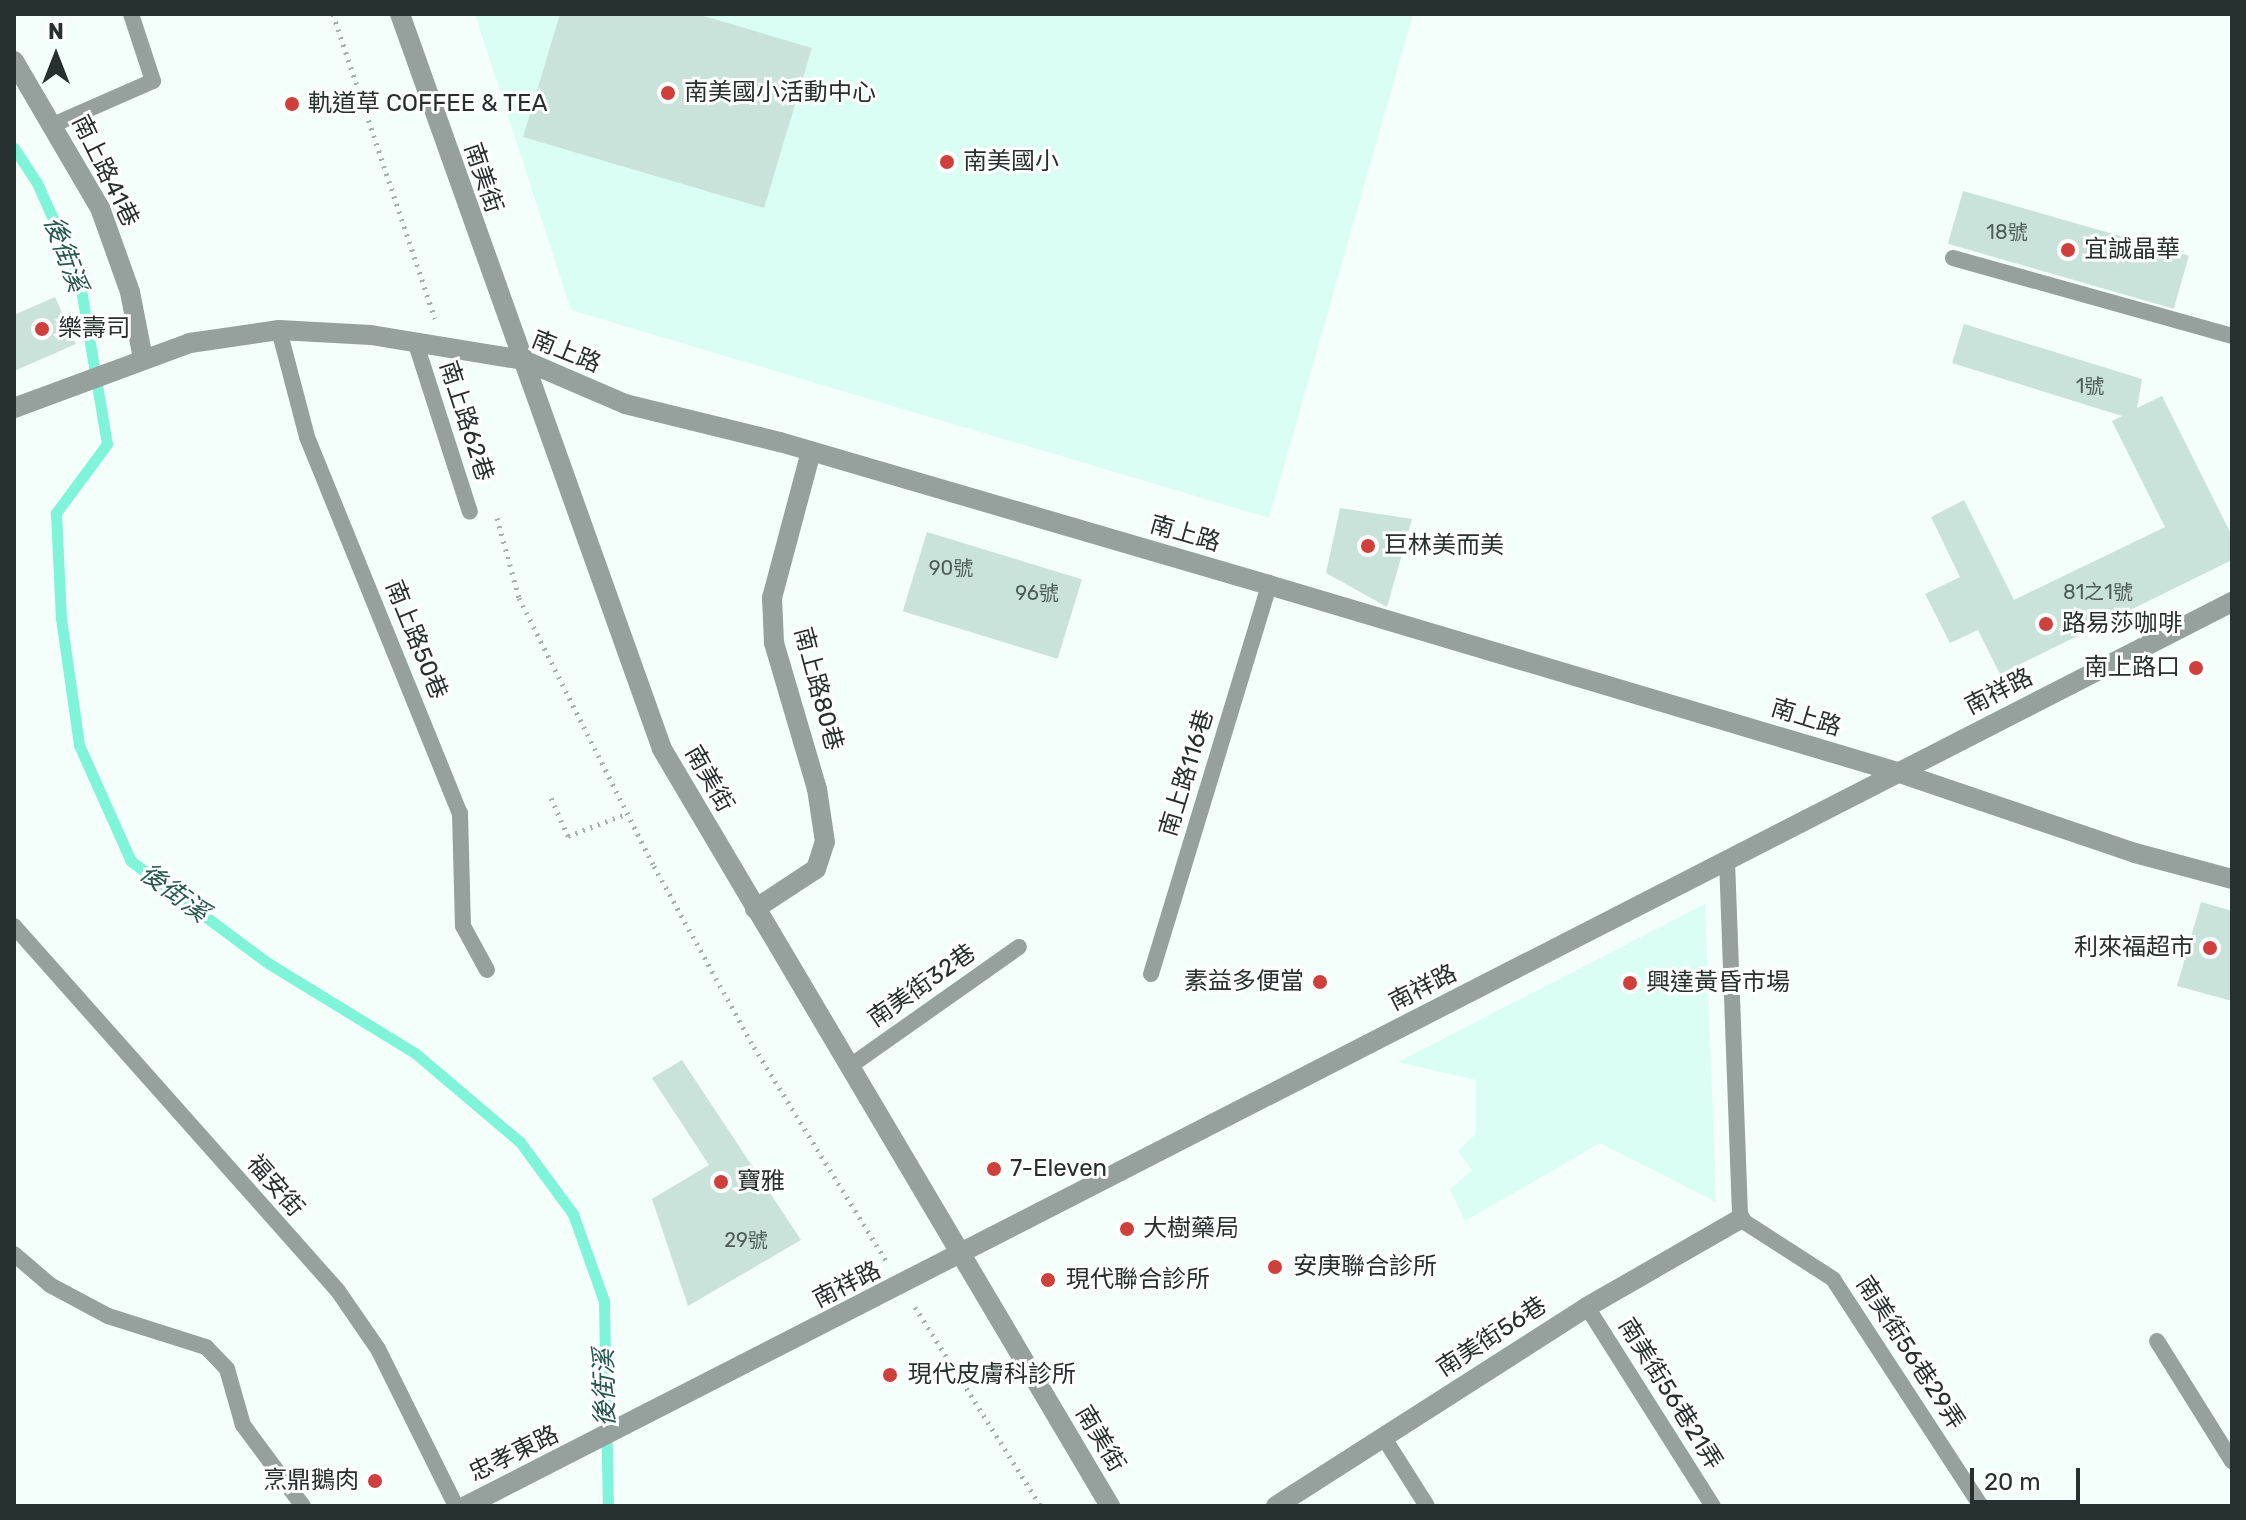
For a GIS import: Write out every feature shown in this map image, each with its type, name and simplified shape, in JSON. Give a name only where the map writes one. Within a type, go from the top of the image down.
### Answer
[{"type":"street","name":"南美街","points":[[400,14],[662,749],[755,909],[853,1064],[959,1256],[1110,1506]]},
{"type":"street","name":"南上路41巷","points":[[15,63],[55,124],[100,208],[130,292],[143,358]]},
{"type":"street","name":"南上路","points":[[14,408],[87,377],[190,343],[279,330],[416,344],[523,360],[625,404],[811,451],[1269,585],[1897,772],[2135,853],[2232,879]]},
{"type":"street","name":"南上路80巷","points":[[755,909],[816,869],[825,842],[817,789],[774,643],[772,598],[811,451]]},
{"type":"street","name":"南祥路","points":[[584,1448],[2232,602]]},
{"type":"street","name":"南美街56巷","points":[[1276,1506],[1587,1307],[1740,1219]]},
{"type":"street","name":"忠孝東路","points":[[466,1506],[584,1448]]},
{"type":"lane","points":[[55,124],[153,81],[131,14]]},
{"type":"lane","points":[[1953,258],[2232,336]]},
{"type":"lane","name":"南上路50巷","points":[[279,330],[307,437],[460,813],[463,926],[487,970]]},
{"type":"lane","name":"南上路62巷","points":[[416,344],[470,512]]},
{"type":"lane","name":"南上路116巷","points":[[1151,974],[1269,585]]},
{"type":"lane","points":[[1727,860],[1740,1219]]},
{"type":"lane","name":"福安街","points":[[14,926],[338,1291],[378,1349],[456,1506]]},
{"type":"lane","name":"南美街32巷","points":[[853,1064],[1019,947]]},
{"type":"lane","name":"南美街56巷29弄","points":[[1740,1219],[1833,1279],[1981,1506]]},
{"type":"lane","points":[[14,1254],[50,1285],[108,1316],[206,1347],[227,1369],[243,1425],[303,1506]]},
{"type":"lane","name":"南美街56巷21弄","points":[[1587,1307],[1713,1506]]},
{"type":"lane","points":[[2157,1341],[2232,1461]]},
{"type":"lane","points":[[1384,1438],[1427,1506]]},
{"type":"path","points":[[333,14],[439,328]]},
{"type":"path","points":[[494,508],[519,598],[628,813],[754,1047],[892,1271]]},
{"type":"path","points":[[551,798],[568,836],[628,813]]},
{"type":"path","points":[[909,1297],[1041,1506]]},
{"type":"shaded area","name":"南美國小","points":[[475,14],[1413,14],[1269,518],[571,310]]},
{"type":"shaded area","name":"興達黃昏市場","points":[[1705,904],[1716,1202],[1600,1143],[1465,1221],[1450,1189],[1472,1170],[1458,1151],[1476,1134],[1476,1080],[1398,1062]]},
{"type":"building","name":"南美國小活動中心","points":[[560,14],[697,14],[812,48],[764,208],[523,137]]},
{"type":"building","name":"宜誠晶華","points":[[1963,191],[2189,256],[2174,309],[1948,244]]},
{"type":"building","name":"樂壽司","points":[[55,297],[76,344],[14,371],[14,315]]},
{"type":"building","points":[[1964,324],[2142,379],[2137,408],[2162,396],[2232,536],[2232,560],[2000,674],[1978,630],[1950,643],[1925,594],[1960,577],[1931,517],[1964,500],[2014,600],[2165,527],[2112,421],[2122,416],[1952,363]]},
{"type":"building","name":"巨林美而美","points":[[1340,508],[1412,519],[1387,607],[1326,573]]},
{"type":"building","points":[[927,532],[1082,579],[1058,659],[903,611]]},
{"type":"building","name":"利來福超市","points":[[2201,902],[2232,911],[2232,1001],[2177,986]]},
{"type":"building","name":"寶雅","points":[[682,1060],[801,1240],[688,1306],[652,1199],[709,1165],[652,1078]]},
{"type":"waterway","name":"後街溪","points":[[14,148],[37,183],[79,277],[107,444],[56,513],[61,618],[79,745],[131,861],[268,963],[415,1053],[520,1142],[573,1214],[604,1301],[608,1506]]},
{"type":"place","name":"南美國小活動中心","points":[[668,93]]},
{"type":"place","name":"軌道草 COFFEE & TEA","points":[[292,104]]},
{"type":"place","name":"南美國小","points":[[947,162]]},
{"type":"place","name":"宜誠晶華","points":[[2068,250]]},
{"type":"place","name":"樂壽司","points":[[42,329]]},
{"type":"place","name":"巨林美而美","points":[[1368,546]]},
{"type":"place","name":"路易莎咖啡","points":[[2046,624]]},
{"type":"place","name":"南上路口","points":[[2196,668]]},
{"type":"place","name":"利來福超市","points":[[2210,948]]},
{"type":"place","name":"素益多便當","points":[[1320,982]]},
{"type":"place","name":"興達黃昏市場","points":[[1630,983]]},
{"type":"place","name":"7-Eleven","points":[[994,1169]]},
{"type":"place","name":"寶雅","points":[[721,1182]]},
{"type":"place","name":"大樹藥局","points":[[1127,1229]]},
{"type":"place","name":"安庚聯合診所","points":[[1275,1267]]},
{"type":"place","name":"現代聯合診所","points":[[1048,1280]]},
{"type":"place","name":"現代皮膚科診所","points":[[890,1375]]},
{"type":"place","name":"烹鼎鵝肉","points":[[375,1481]]}]
